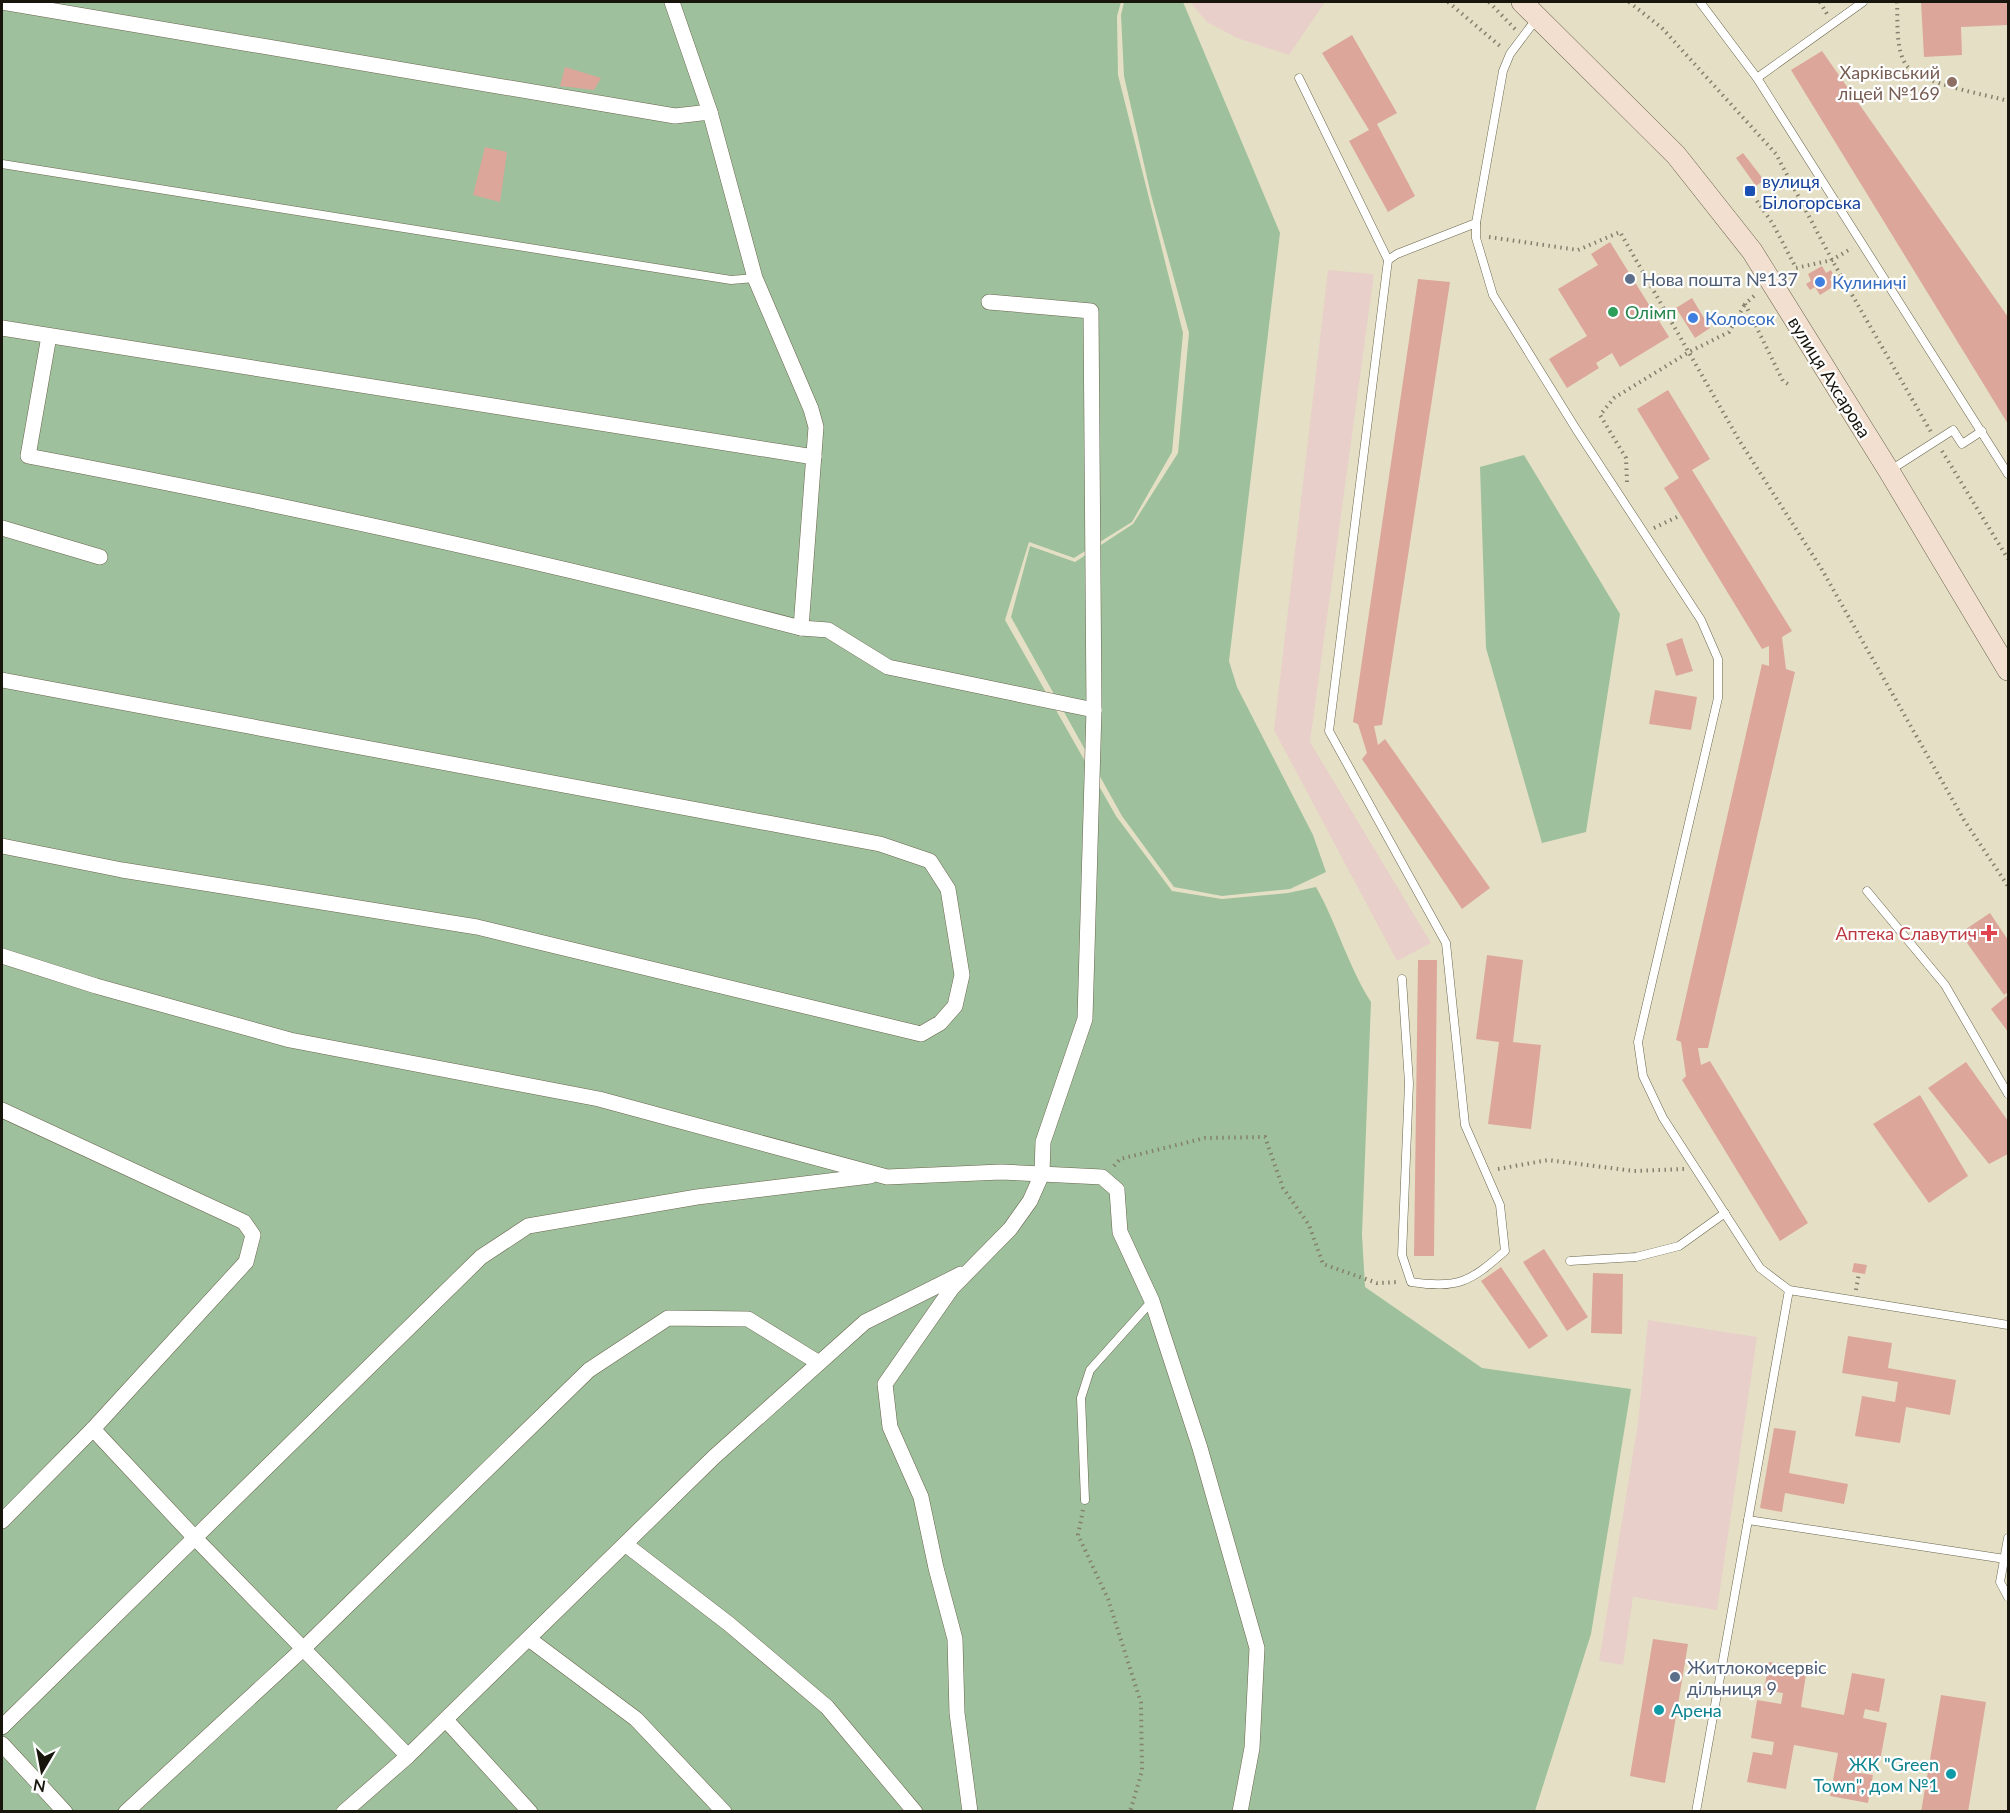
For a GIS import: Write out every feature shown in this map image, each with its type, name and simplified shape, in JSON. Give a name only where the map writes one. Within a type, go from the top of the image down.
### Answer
[{"type":"main road","name":"вулиця Ахсарова","points":[[1522,2],[1645,122],[1715,202],[1779,293],[2008,670]]},
{"type":"street","points":[[2,2],[675,116],[710,112]]},
{"type":"street","points":[[672,2],[710,112],[755,278],[812,408],[816,427],[801,628]]},
{"type":"street","points":[[970,1812],[957,1713],[955,1639],[936,1568],[921,1497],[890,1427],[885,1384],[952,1288],[1010,1229],[1046,1174],[1043,1142],[1085,1019],[1094,710],[1091,311],[989,302]]},
{"type":"street","points":[[2,328],[814,457]]},
{"type":"street","points":[[49,336],[28,456],[257,499],[629,583],[801,628],[828,630],[888,667],[1094,710]]},
{"type":"street","points":[[2,528],[100,557]]},
{"type":"street","points":[[2,680],[880,844],[930,861],[948,889],[962,975],[955,1006],[940,1023],[921,1034],[477,927],[122,870],[2,846]]},
{"type":"street","points":[[2,956],[96,986],[290,1041],[599,1100],[878,1175]]},
{"type":"street","points":[[2,1110],[244,1222],[253,1235],[246,1262],[93,1429],[2,1521]]},
{"type":"street","points":[[2,1727],[481,1257],[528,1226],[697,1197],[878,1175],[1001,1172],[1102,1177],[1118,1190],[1120,1232],[1152,1301],[1200,1448],[1257,1648],[1252,1748],[1240,1812]]},
{"type":"street","points":[[346,1811],[446,1720],[714,1457],[865,1322],[972,1268]]},
{"type":"street","points":[[126,1812],[304,1648],[589,1370],[668,1318],[748,1319],[819,1363]]},
{"type":"street","points":[[93,1429],[195,1538],[408,1756]]},
{"type":"street","points":[[625,1544],[729,1624],[827,1707],[915,1812]]},
{"type":"street","points":[[529,1639],[636,1719],[724,1812]]},
{"type":"street","points":[[446,1720],[530,1812]]},
{"type":"street","points":[[2,1744],[65,1812]]},
{"type":"lane","points":[[1700,2],[1758,78],[2008,474]]},
{"type":"lane","points":[[1758,78],[1863,2]]},
{"type":"lane","points":[[1538,17],[1510,54],[1503,71],[1476,223],[1476,238],[1494,295],[1576,429],[1701,620],[1718,659],[1718,698],[1638,1042],[1643,1076],[1663,1118],[1760,1268],[1789,1290],[2008,1325]]},
{"type":"lane","points":[[1299,78],[1388,260],[1329,731],[1446,943],[1465,1125],[1500,1205],[1505,1251],[1479,1275],[1443,1287],[1411,1282],[1402,1256],[1409,1083],[1402,979]]},
{"type":"lane","points":[[2,164],[731,280],[755,278]]},
{"type":"lane","points":[[1388,260],[1396,254],[1476,223]]},
{"type":"lane","points":[[1889,471],[1953,430],[1962,444],[1982,431]]},
{"type":"lane","points":[[1867,891],[1945,985],[2008,1094]]},
{"type":"lane","points":[[1570,1261],[1636,1257],[1679,1246],[1725,1213]]},
{"type":"lane","points":[[1695,1812],[1789,1290]]},
{"type":"lane","points":[[1085,1500],[1081,1398],[1089,1370],[1152,1301]]},
{"type":"lane","points":[[1748,1520],[2005,1558]]},
{"type":"lane","points":[[2008,1538],[2000,1582],[2008,1597]]},
{"type":"path","points":[[1448,2],[1510,54]]},
{"type":"path","points":[[1489,2],[1523,37]]},
{"type":"path","points":[[1629,2],[1662,28],[1776,153],[1832,260],[1936,441],[2008,559]]},
{"type":"path","points":[[1897,2],[1901,53],[1907,66],[1922,77],[2008,101]]},
{"type":"path","points":[[1750,191],[1773,224],[1796,268],[1832,260],[1851,249]]},
{"type":"path","points":[[1476,238],[1485,236],[1578,250],[1620,232],[1739,440],[1821,568],[1964,820],[2008,886]]},
{"type":"path","points":[[1627,489],[1626,459],[1599,415],[1614,398],[1689,352],[1729,332],[1745,304],[1754,296]]},
{"type":"path","points":[[1745,304],[1784,381],[1788,384]]},
{"type":"path","points":[[1647,519],[1654,528],[1681,515]]},
{"type":"path","points":[[1102,1177],[1120,1160],[1205,1138],[1265,1137],[1283,1188],[1309,1225],[1323,1264],[1377,1283],[1411,1282]]},
{"type":"path","points":[[1486,1172],[1548,1160],[1634,1171],[1696,1169]]},
{"type":"path","points":[[1085,1500],[1078,1535],[1108,1599],[1140,1703],[1142,1771],[1130,1812]]},
{"type":"shaded area","points":[[1190,2],[1325,2],[1289,55],[1237,38],[1207,22]]},
{"type":"shaded area","points":[[1328,270],[1374,274],[1310,742],[1431,943],[1397,961],[1274,730]]},
{"type":"shaded area","points":[[1648,1320],[1757,1337],[1717,1610],[1633,1597],[1623,1665],[1599,1661],[1638,1423]]},
{"type":"green space","points":[[2,2],[1121,2],[1117,16],[1118,75],[1183,333],[1172,452],[1132,522],[1074,558],[1029,542],[1005,620],[1116,816],[1172,891],[1222,899],[1288,893],[1316,887],[1371,1002],[1362,1235],[1365,1287],[1482,1368],[1631,1389],[1591,1634],[1535,1811],[2,1812]]},
{"type":"green space","points":[[1124,2],[1183,2],[1280,233],[1229,661],[1237,687],[1313,835],[1326,872],[1290,889],[1222,896],[1174,887],[1122,816],[1011,617],[1030,546],[1075,562],[1133,524],[1178,453],[1189,333],[1151,195],[1124,76],[1121,15]]},
{"type":"green space","points":[[1524,455],[1620,614],[1586,832],[1542,843],[1486,648],[1480,467]]},
{"type":"building","points":[[1921,2],[2008,2],[2008,25],[1961,27],[1962,55],[1924,57]]},
{"type":"building","points":[[1352,35],[1397,113],[1377,124],[1415,196],[1388,212],[1349,141],[1369,130],[1322,53]]},
{"type":"building","points":[[1822,51],[2008,317],[2008,424],[1791,70]]},
{"type":"building","points":[[565,67],[601,78],[594,90],[560,86]]},
{"type":"building","points":[[485,147],[507,152],[500,202],[473,195]]},
{"type":"building","points":[[1743,153],[1764,180],[1756,186],[1736,158]]},
{"type":"building","name":"Олімп","points":[[1610,242],[1669,337],[1620,367],[1612,353],[1596,363],[1599,368],[1567,388],[1549,359],[1587,336],[1558,289],[1598,265],[1591,254]]},
{"type":"building","name":"Кулиничі","points":[[1822,266],[1826,273],[1831,270],[1834,277],[1830,279],[1834,286],[1820,295],[1815,287],[1810,290],[1806,284],[1811,281],[1808,274]]},
{"type":"building","points":[[1418,279],[1450,282],[1382,725],[1374,726],[1378,745],[1385,739],[1490,888],[1462,909],[1362,759],[1367,753],[1358,724],[1353,722]]},
{"type":"building","name":"Колосок","points":[[1692,298],[1710,328],[1695,338],[1676,308]]},
{"type":"building","points":[[1668,390],[1710,459],[1692,470],[1792,631],[1782,637],[1786,669],[1795,672],[1708,1048],[1698,1048],[1701,1065],[1710,1061],[1808,1223],[1780,1241],[1682,1080],[1686,1076],[1681,1042],[1676,1040],[1762,664],[1769,666],[1769,646],[1762,649],[1664,488],[1679,478],[1637,409]]},
{"type":"building","points":[[1682,638],[1693,671],[1676,676],[1666,644]]},
{"type":"building","points":[[1655,690],[1697,697],[1691,730],[1649,724]]},
{"type":"building","points":[[1990,913],[2008,940],[2008,992],[2004,995],[1960,933]]},
{"type":"building","points":[[1487,955],[1523,960],[1513,1042],[1541,1045],[1531,1129],[1488,1124],[1499,1042],[1476,1039]]},
{"type":"building","points":[[1418,960],[1437,960],[1434,1256],[1414,1256]]},
{"type":"building","points":[[2008,995],[2008,1032],[1991,1009]]},
{"type":"building","points":[[1966,1062],[2008,1121],[2008,1154],[1989,1164],[1928,1088]]},
{"type":"building","points":[[1920,1095],[1968,1176],[1929,1203],[1873,1124]]},
{"type":"building","points":[[1544,1249],[1588,1317],[1567,1331],[1523,1262]]},
{"type":"building","points":[[1854,1263],[1867,1265],[1865,1274],[1852,1272]]},
{"type":"building","points":[[1501,1267],[1548,1336],[1529,1349],[1481,1281]]},
{"type":"building","points":[[1593,1273],[1623,1274],[1622,1334],[1591,1333]]},
{"type":"building","points":[[1848,1336],[1892,1343],[1888,1368],[1956,1380],[1950,1415],[1906,1407],[1900,1443],[1855,1436],[1862,1396],[1895,1402],[1898,1382],[1842,1373]]},
{"type":"building","points":[[1774,1428],[1796,1431],[1789,1473],[1848,1484],[1844,1504],[1785,1493],[1782,1512],[1760,1508]]},
{"type":"building","name":"Арена","points":[[1653,1639],[1688,1644],[1665,1783],[1630,1776]]},
{"type":"building","points":[[1769,1662],[1807,1668],[1801,1707],[1844,1715],[1852,1673],[1885,1679],[1879,1712],[1865,1709],[1863,1718],[1887,1723],[1880,1761],[1857,1757],[1854,1772],[1873,1775],[1868,1803],[1830,1796],[1838,1753],[1794,1745],[1786,1789],[1747,1782],[1753,1752],[1772,1755],[1774,1742],[1751,1738],[1757,1700],[1781,1704],[1783,1693],[1764,1690]]},
{"type":"building","name":"ЖК \"Green Town\", дом №1","points":[[1941,1695],[1986,1702],[1968,1812],[1921,1812]]},
{"type":"place","name":"Харківський ліцей №169","points":[[1952,82]]},
{"type":"place","name":"вулиця Білогорська","points":[[1750,191]]},
{"type":"place","name":"Нова пошта №137","points":[[1630,279]]},
{"type":"place","name":"Кулиничі","points":[[1820,282]]},
{"type":"place","name":"Олімп","points":[[1613,312]]},
{"type":"place","name":"Колосок","points":[[1693,318]]},
{"type":"place","name":"Аптека Славутич","points":[[1989,933]]},
{"type":"place","name":"Житлокомсервіс дільниця 9","points":[[1675,1677]]},
{"type":"place","name":"Арена","points":[[1659,1710]]},
{"type":"place","name":"ЖК \"Green Town\", дом №1","points":[[1951,1774]]}]
